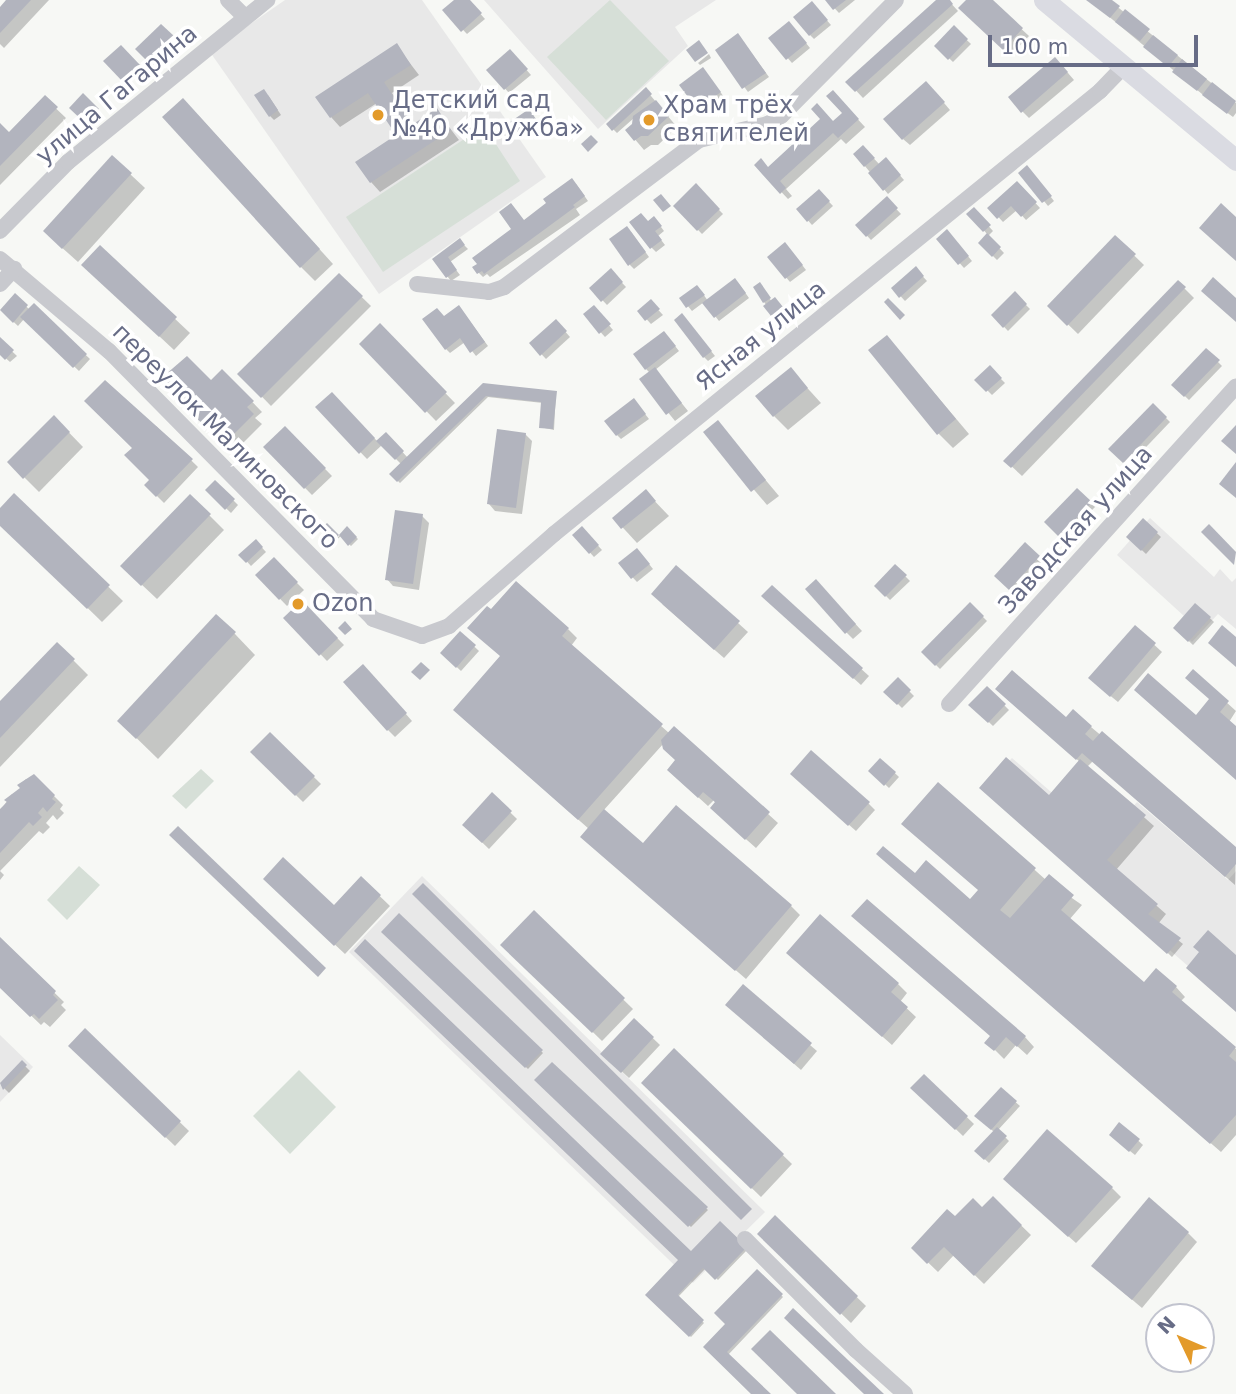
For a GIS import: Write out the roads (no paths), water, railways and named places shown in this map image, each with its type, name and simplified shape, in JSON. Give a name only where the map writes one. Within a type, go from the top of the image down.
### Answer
[{"type":"street","points":[[228,0],[245,17]]},
{"type":"street","name":"улица Гагарина","points":[[0,231],[68,162],[144,103],[267,0]]},
{"type":"street","points":[[417,284],[489,292],[504,287],[699,139],[768,124],[781,116],[896,0]]},
{"type":"street","points":[[1044,0],[1236,160]]},
{"type":"street","name":"Ясная улица","points":[[422,636],[449,626],[554,534],[1100,91],[1125,65]]},
{"type":"street","points":[[0,284],[7,264]]},
{"type":"street","name":"переулок Малиновского","points":[[7,264],[109,351],[373,619],[422,636]]},
{"type":"street","name":"Заводская улица","points":[[949,704],[1236,386]]},
{"type":"street","points":[[745,1239],[905,1394]]},
{"type":"place","name":"Детский сад №40 «Дружба»","points":[[378,115]]},
{"type":"place","name":"Храм трёх святителей","points":[[649,120]]},
{"type":"place","name":"Ozon","points":[[298,604]]}]
